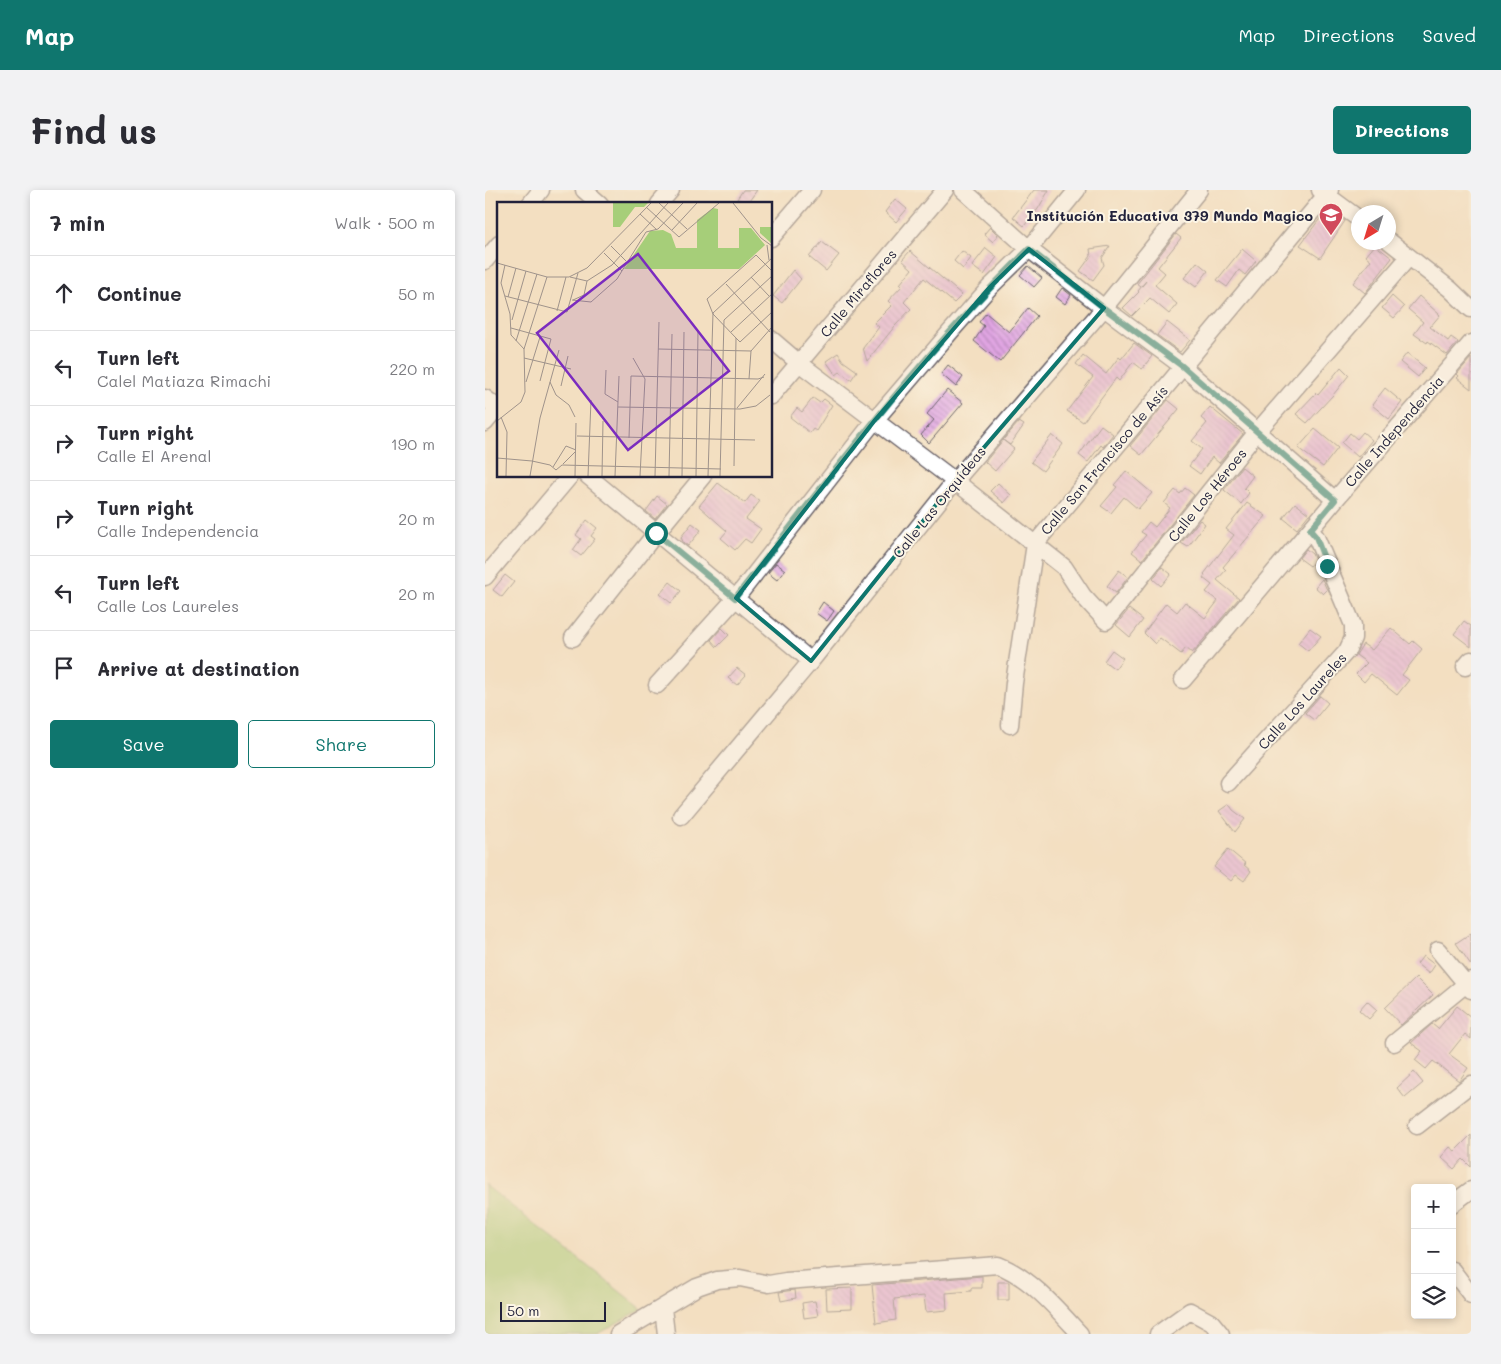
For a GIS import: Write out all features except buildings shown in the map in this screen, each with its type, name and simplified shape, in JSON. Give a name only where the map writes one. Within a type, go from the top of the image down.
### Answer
[{"type":"street","points":[[532,202],[541,190]]},
{"type":"street","points":[[584,190],[599,202]]},
{"type":"street","points":[[661,202],[671,190]]},
{"type":"street","points":[[773,236],[811,190]]},
{"type":"street","name":"Calle Miraflores","points":[[773,394],[945,190]]},
{"type":"street","points":[[963,190],[1029,249],[1182,366],[1335,500]]},
{"type":"street","points":[[657,685],[735,598],[875,420],[989,288],[1029,249],[1077,190]]},
{"type":"street","name":"Calle Las Orquídeas","points":[[681,816],[811,661],[955,481],[1104,308],[1199,190]]},
{"type":"street","points":[[1325,191],[1351,212]]},
{"type":"street","name":"Calle San Francisco de Asís","points":[[1010,725],[1014,684],[1035,544],[1325,191]]},
{"type":"street","points":[[485,261],[497,246]]},
{"type":"street","points":[[1396,247],[1450,289],[1471,310]]},
{"type":"street","name":"Calle Los Héroes","points":[[1035,544],[1064,567],[1083,596],[1106,621],[1257,432],[1409,257]]},
{"type":"street","points":[[773,341],[799,363],[1035,544]]},
{"type":"street","name":"Calle Independencia","points":[[1183,680],[1471,343]]},
{"type":"street","points":[[485,423],[495,405]]},
{"type":"street","points":[[485,577],[568,478]]},
{"type":"street","points":[[590,478],[811,661]]},
{"type":"street","points":[[573,638],[701,478]]},
{"type":"street","name":"Calle Los Laureles","points":[[1228,783],[1347,651],[1353,638],[1353,625],[1316,537],[1310,530]]},
{"type":"street","points":[[1395,1043],[1469,985],[1438,950]]},
{"type":"street","points":[[1417,1126],[1471,1084]]},
{"type":"street","points":[[1456,1201],[1471,1190]]},
{"type":"street","points":[[618,1334],[697,1287],[728,1279],[740,1278],[769,1284],[997,1265],[1009,1269],[1030,1285],[1080,1334]]},
{"type":"street","points":[[1455,1274],[1470,1292]]},
{"type":"street","points":[[663,1308],[666,1334]]},
{"type":"street","points":[[1158,1334],[1190,1312],[1217,1328]]},
{"type":"highlighted area","points":[[1029,249],[1104,308],[955,481],[811,661],[736,598],[875,420],[989,288]]},
{"type":"green space","points":[[485,1185],[642,1309],[597,1334],[485,1334]]},
{"type":"place","name":"Institución Educativa 379 Mundo Magico","points":[[1331,236]]},
{"type":"route","points":[[656,533],[735,598],[875,420],[989,288],[1029,249],[1182,366],[1335,500],[1310,530],[1316,537],[1327,566]]}]
